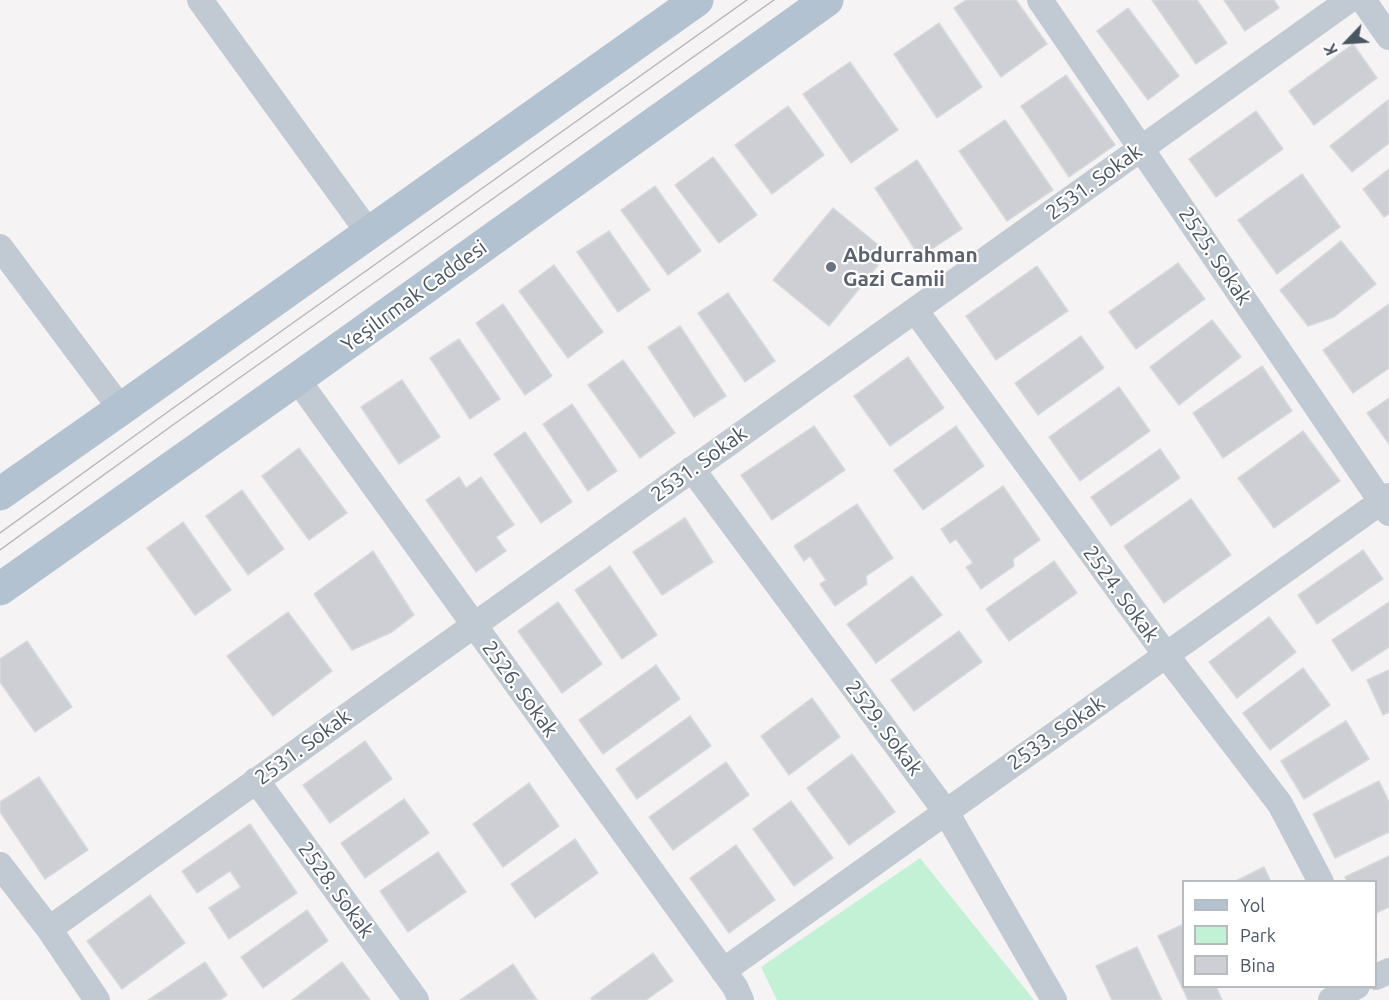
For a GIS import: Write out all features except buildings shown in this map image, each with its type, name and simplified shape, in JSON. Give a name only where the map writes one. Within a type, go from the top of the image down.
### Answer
[{"type":"main road","points":[[0,494],[697,0]]},
{"type":"main road","name":"Yeşilırmak Caddesi","points":[[0,589],[827,0]]},
{"type":"street","points":[[200,0],[369,233]]},
{"type":"street","name":"2525. Sokak","points":[[1040,0],[1386,504]]},
{"type":"street","name":"2531. Sokak","points":[[48,928],[1349,0]]},
{"type":"street","points":[[1363,0],[1389,37]]},
{"type":"street","points":[[0,247],[121,409]]},
{"type":"street","name":"2524. Sokak","points":[[915,310],[1166,655],[1280,804],[1320,880]]},
{"type":"street","name":"2526. Sokak","points":[[297,379],[735,987],[741,1000]]},
{"type":"street","name":"2529. Sokak","points":[[692,469],[946,812],[1054,1000]]},
{"type":"street","name":"2533. Sokak","points":[[723,971],[1166,655],[1386,504]]},
{"type":"street","name":"2528. Sokak","points":[[256,780],[416,1000]]},
{"type":"street","points":[[0,865],[48,928],[97,1000]]},
{"type":"street","points":[[1330,1000],[1355,988]]},
{"type":"green space","points":[[920,858],[1034,1000],[777,1000],[761,967]]},
{"type":"tram line","points":[[0,533],[747,0]]},
{"type":"tram line","points":[[0,550],[177,422],[774,0]]},
{"type":"place","name":"Abdurrahman Gazi Camii","points":[[831,267]]}]
